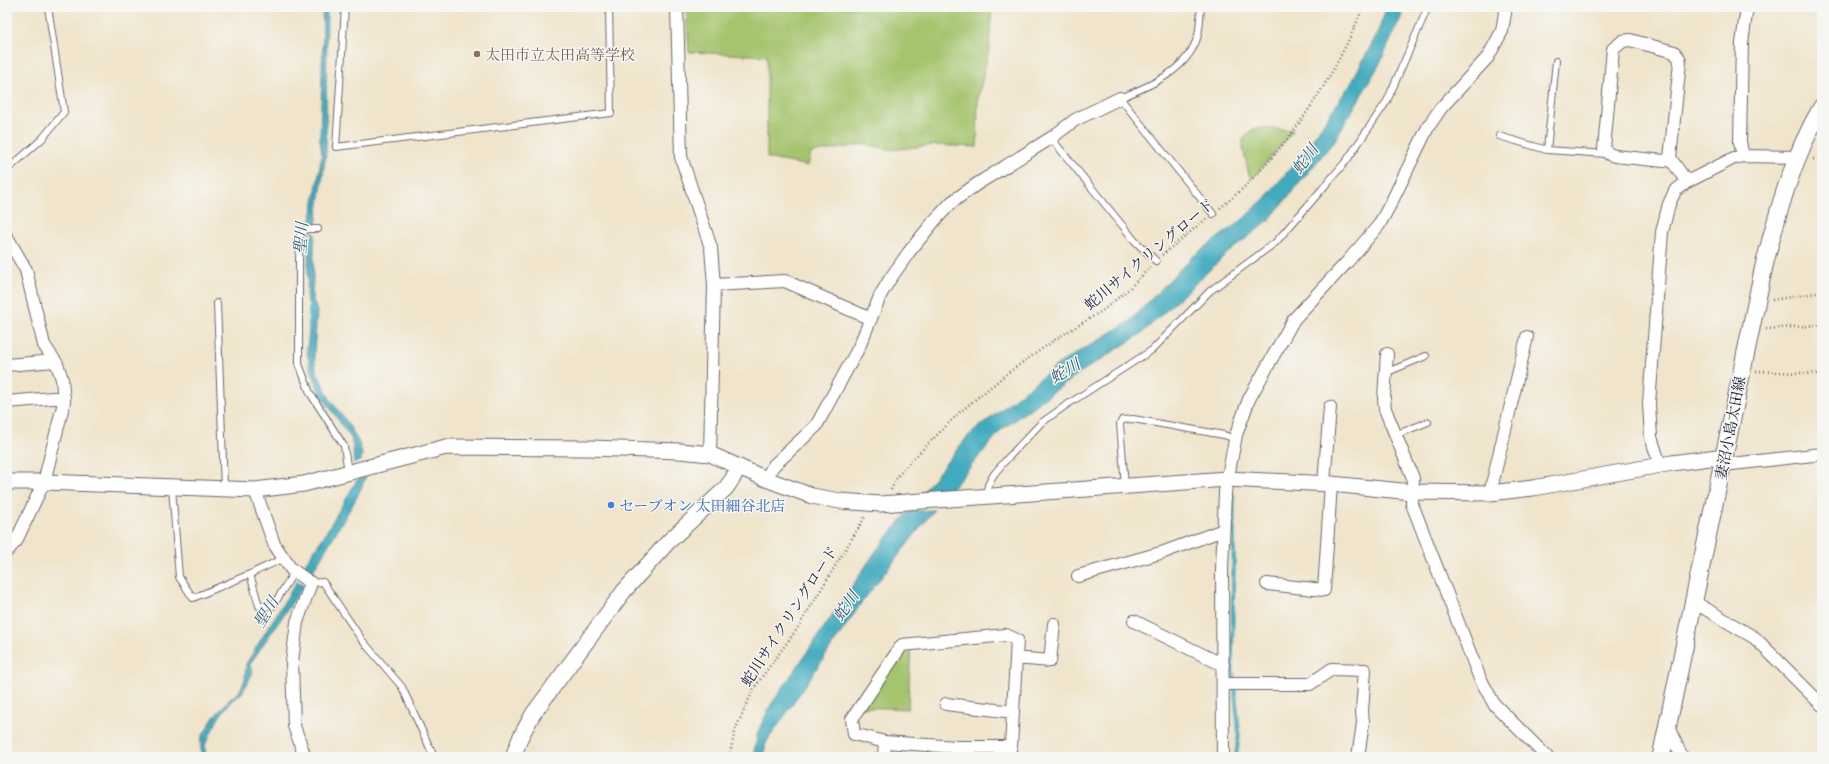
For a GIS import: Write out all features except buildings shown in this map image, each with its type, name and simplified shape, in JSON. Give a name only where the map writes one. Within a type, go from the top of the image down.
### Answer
[{"type":"main road","name":"妻沼小島太田線","points":[[1661,757],[1724,461],[1741,371],[1774,229],[1797,157],[1822,107]]},
{"type":"street","points":[[677,7],[681,157],[711,248],[714,284],[710,454]]},
{"type":"street","points":[[1224,757],[1223,530],[1225,492],[1235,439],[1256,385],[1294,319],[1379,225],[1428,127],[1441,108],[1488,57],[1495,46],[1502,31],[1506,7]]},
{"type":"street","points":[[1743,156],[1740,142],[1742,43],[1747,7]]},
{"type":"street","points":[[1670,158],[1664,161],[1608,154],[1604,149],[1613,49],[1622,41],[1630,40],[1674,52],[1679,58],[1670,158],[1687,182]]},
{"type":"street","points":[[766,479],[773,466],[816,426],[859,347],[881,294],[909,252],[952,202],[977,184],[1051,138],[1075,120],[1120,98]]},
{"type":"street","points":[[1660,465],[1651,436],[1649,404],[1662,232],[1669,204],[1675,191],[1687,182],[1734,158],[1743,156],[1797,157]]},
{"type":"street","points":[[7,237],[26,270],[44,345],[55,361],[62,379],[64,397],[44,482],[16,541],[7,551]]},
{"type":"street","points":[[714,284],[786,281],[871,319]]},
{"type":"street","points":[[1490,493],[1527,336]]},
{"type":"street","points":[[1387,354],[1385,370],[1385,408],[1413,478],[1412,504],[1479,676],[1494,704],[1547,757]]},
{"type":"street","points":[[7,365],[55,361]]},
{"type":"street","points":[[7,402],[64,397]]},
{"type":"street","points":[[1267,584],[1324,590],[1330,407]]},
{"type":"street","points":[[7,482],[172,486],[255,490],[304,484],[446,447],[456,446],[680,450],[710,454],[766,479],[812,496],[859,503],[891,499],[962,499],[1227,479],[1328,484],[1412,492],[1490,493],[1533,488],[1660,465],[1822,454]]},
{"type":"street","points":[[513,757],[521,736],[533,714],[624,591],[668,542],[726,488],[738,467]]},
{"type":"street","points":[[255,490],[274,544],[294,572],[311,583],[298,622],[292,662],[294,726],[305,757]]},
{"type":"street","points":[[1078,576],[1164,552],[1223,530]]},
{"type":"street","points":[[1694,602],[1755,638],[1822,705]]},
{"type":"street","points":[[1134,621],[1223,665]]},
{"type":"street","points":[[1016,658],[1050,661],[1054,624]]},
{"type":"street","points":[[1006,635],[1017,640],[1013,712],[1011,747],[956,752],[885,742],[854,734],[852,719],[902,645],[1006,635]]},
{"type":"street","points":[[1223,684],[1310,684],[1332,668],[1365,670],[1363,723],[1358,757]]},
{"type":"street","points":[[946,704],[1013,712]]},
{"type":"street","points":[[1668,727],[1682,757]]},
{"type":"street","points":[[884,757],[885,742]]},
{"type":"lane","points":[[7,170],[42,139],[64,112],[48,7]]},
{"type":"lane","points":[[345,7],[336,147],[611,113],[608,7]]},
{"type":"lane","points":[[1201,7],[1198,35],[1186,58],[1172,71],[1151,86],[1120,98],[1213,214]]},
{"type":"lane","points":[[986,497],[988,486],[994,474],[1041,424],[1065,406],[1152,350],[1210,291],[1276,242],[1347,160],[1371,127],[1387,101],[1428,7]]},
{"type":"lane","points":[[1547,150],[1556,61]]},
{"type":"lane","points":[[1499,136],[1547,150],[1608,154]]},
{"type":"lane","points":[[1051,138],[1135,241],[1156,260]]},
{"type":"lane","points":[[318,229],[307,229],[300,234],[299,364],[310,393],[344,446],[348,472]]},
{"type":"lane","points":[[217,303],[224,488]]},
{"type":"lane","points":[[1385,370],[1390,371],[1426,356]]},
{"type":"lane","points":[[1125,486],[1120,424],[1122,420],[1133,419],[1224,435],[1235,439]]},
{"type":"lane","points":[[1395,435],[1428,422]]},
{"type":"lane","points":[[172,486],[179,577],[193,598],[284,558]]},
{"type":"lane","points":[[250,574],[259,606],[273,606],[294,572]]},
{"type":"lane","points":[[311,583],[323,582],[362,640],[402,687],[434,757]]},
{"type":"path","name":"蛇川サイクリングロード","points":[[891,499],[897,477],[960,412],[1009,372],[1059,337],[1102,311],[1130,288],[1156,260],[1238,194],[1294,130],[1350,39],[1363,7]]},
{"type":"path","points":[[1756,303],[1822,292]]},
{"type":"path","points":[[1750,330],[1822,325]]},
{"type":"path","points":[[1741,371],[1822,374]]},
{"type":"path","name":"蛇川サイクリングロード","points":[[728,757],[736,728],[754,688],[797,629],[867,512]]},
{"type":"green space","points":[[686,7],[992,7],[989,50],[978,98],[977,147],[934,145],[891,150],[865,144],[811,153],[808,166],[767,158],[767,56],[689,52]]},
{"type":"green space","points":[[1253,129],[1294,130],[1253,178],[1249,175],[1243,148],[1243,139]]},
{"type":"green space","points":[[911,644],[908,709],[860,707],[902,645]]},
{"type":"water","points":[[322,7],[327,7],[326,153],[316,226],[310,226],[322,154],[320,140],[323,36]]},
{"type":"water","name":"蛇川","points":[[1387,7],[1406,7],[1379,65],[1335,140],[1269,220],[1229,252],[1141,334],[1078,374],[1001,430],[951,490],[922,493],[968,436],[1057,365],[1130,321],[1191,258],[1243,219],[1264,199],[1301,156],[1351,83],[1377,34]]},
{"type":"water","points":[[309,232],[315,232],[312,297],[317,311],[314,353],[316,370],[331,401],[347,422],[359,443],[362,453],[361,461],[354,463],[351,438],[320,394],[310,366],[307,350],[311,312],[307,299]]},
{"type":"water","points":[[366,477],[357,497],[310,576],[301,570],[324,536],[357,480]]},
{"type":"water","name":"蛇川","points":[[934,510],[862,602],[766,743],[763,757],[753,757],[758,731],[771,705],[876,551],[909,511]]},
{"type":"water","points":[[297,581],[304,585],[250,664],[252,674],[242,693],[231,701],[218,719],[205,745],[205,757],[201,757],[201,738],[214,717],[230,699],[239,692],[245,680],[246,664]]},
{"type":"waterway","name":"聖川","points":[[310,304],[310,328]]},
{"type":"waterway","points":[[1233,495],[1234,540],[1232,662],[1239,733],[1236,757]]},
{"type":"place","name":"太田市立太田高等学校","points":[[477,54]]},
{"type":"place","name":"セーブオン 太田細谷北店","points":[[611,505]]}]
